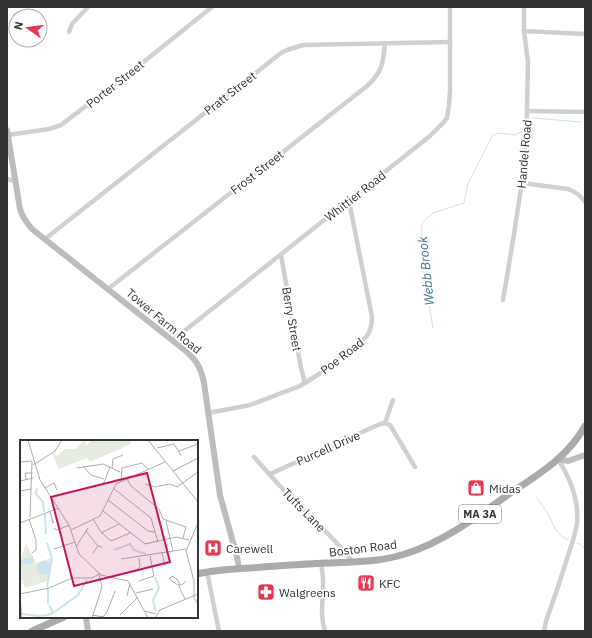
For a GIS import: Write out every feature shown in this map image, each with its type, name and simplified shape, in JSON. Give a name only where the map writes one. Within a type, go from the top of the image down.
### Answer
[{"type":"main road","name":"Boston Road","points":[[198,574],[239,568],[353,562],[389,558],[405,554],[438,540],[475,518],[534,477],[558,459],[573,443],[585,426]]},
{"type":"main road","points":[[32,631],[62,618]]},
{"type":"street","points":[[69,32],[72,24],[88,7]]},
{"type":"street","name":"Porter Street","points":[[7,132],[49,129],[61,125],[135,69],[212,7]]},
{"type":"street","name":"Whittier Road","points":[[172,340],[349,201],[430,136],[443,123],[447,118],[449,105],[450,7]]},
{"type":"street","name":"Handel Road","points":[[503,300],[526,156],[528,62],[524,31],[524,7]]},
{"type":"street","points":[[524,31],[585,34]]},
{"type":"street","name":"Pratt Street","points":[[45,239],[281,53],[287,50],[303,45],[450,42]]},
{"type":"street","name":"Frost Street","points":[[108,289],[367,86],[376,77],[382,67],[385,43]]},
{"type":"street","points":[[527,111],[585,112]]},
{"type":"street","name":"Tower Farm Road","points":[[7,132],[18,202],[22,214],[28,224],[172,340],[193,358],[200,369],[204,383],[220,496],[239,568]]},
{"type":"street","points":[[7,180],[15,181]]},
{"type":"street","points":[[522,183],[568,189],[574,191],[585,202]]},
{"type":"street","name":"Poe Road","points":[[208,413],[250,405],[300,386],[319,374],[369,333],[372,324],[372,317],[349,201]]},
{"type":"street","name":"Berry Street","points":[[281,255],[305,383]]},
{"type":"street","points":[[392,400],[386,423],[390,425],[415,467]]},
{"type":"street","name":"Purcell Drive","points":[[270,474],[380,424],[386,423]]},
{"type":"street","points":[[558,459],[568,460],[585,455]]},
{"type":"street","name":"Tufts Lane","points":[[254,457],[279,485],[335,541],[353,562]]},
{"type":"street","points":[[544,631],[572,544],[576,524],[576,506],[572,489],[558,459]]},
{"type":"street","points":[[320,564],[324,578],[322,613],[325,631]]},
{"type":"street","points":[[207,572],[218,631]]},
{"type":"street","points":[[86,618],[88,631]]},
{"type":"waterway","name":"Webb Brook","points":[[533,118],[581,122]]},
{"type":"waterway","name":"Webb Brook","points":[[433,328],[422,261],[422,223],[433,213],[464,203],[468,183],[493,135],[499,133],[515,135],[523,131]]},
{"type":"waterway","points":[[537,498],[558,532],[568,540]]},
{"type":"waterway","points":[[577,543],[585,549]]},
{"type":"place","name":"Midas","points":[[476,488]]},
{"type":"place","name":"Carewell","points":[[213,548]]},
{"type":"place","name":"KFC","points":[[366,583]]},
{"type":"place","name":"Walgreens","points":[[266,592]]}]
